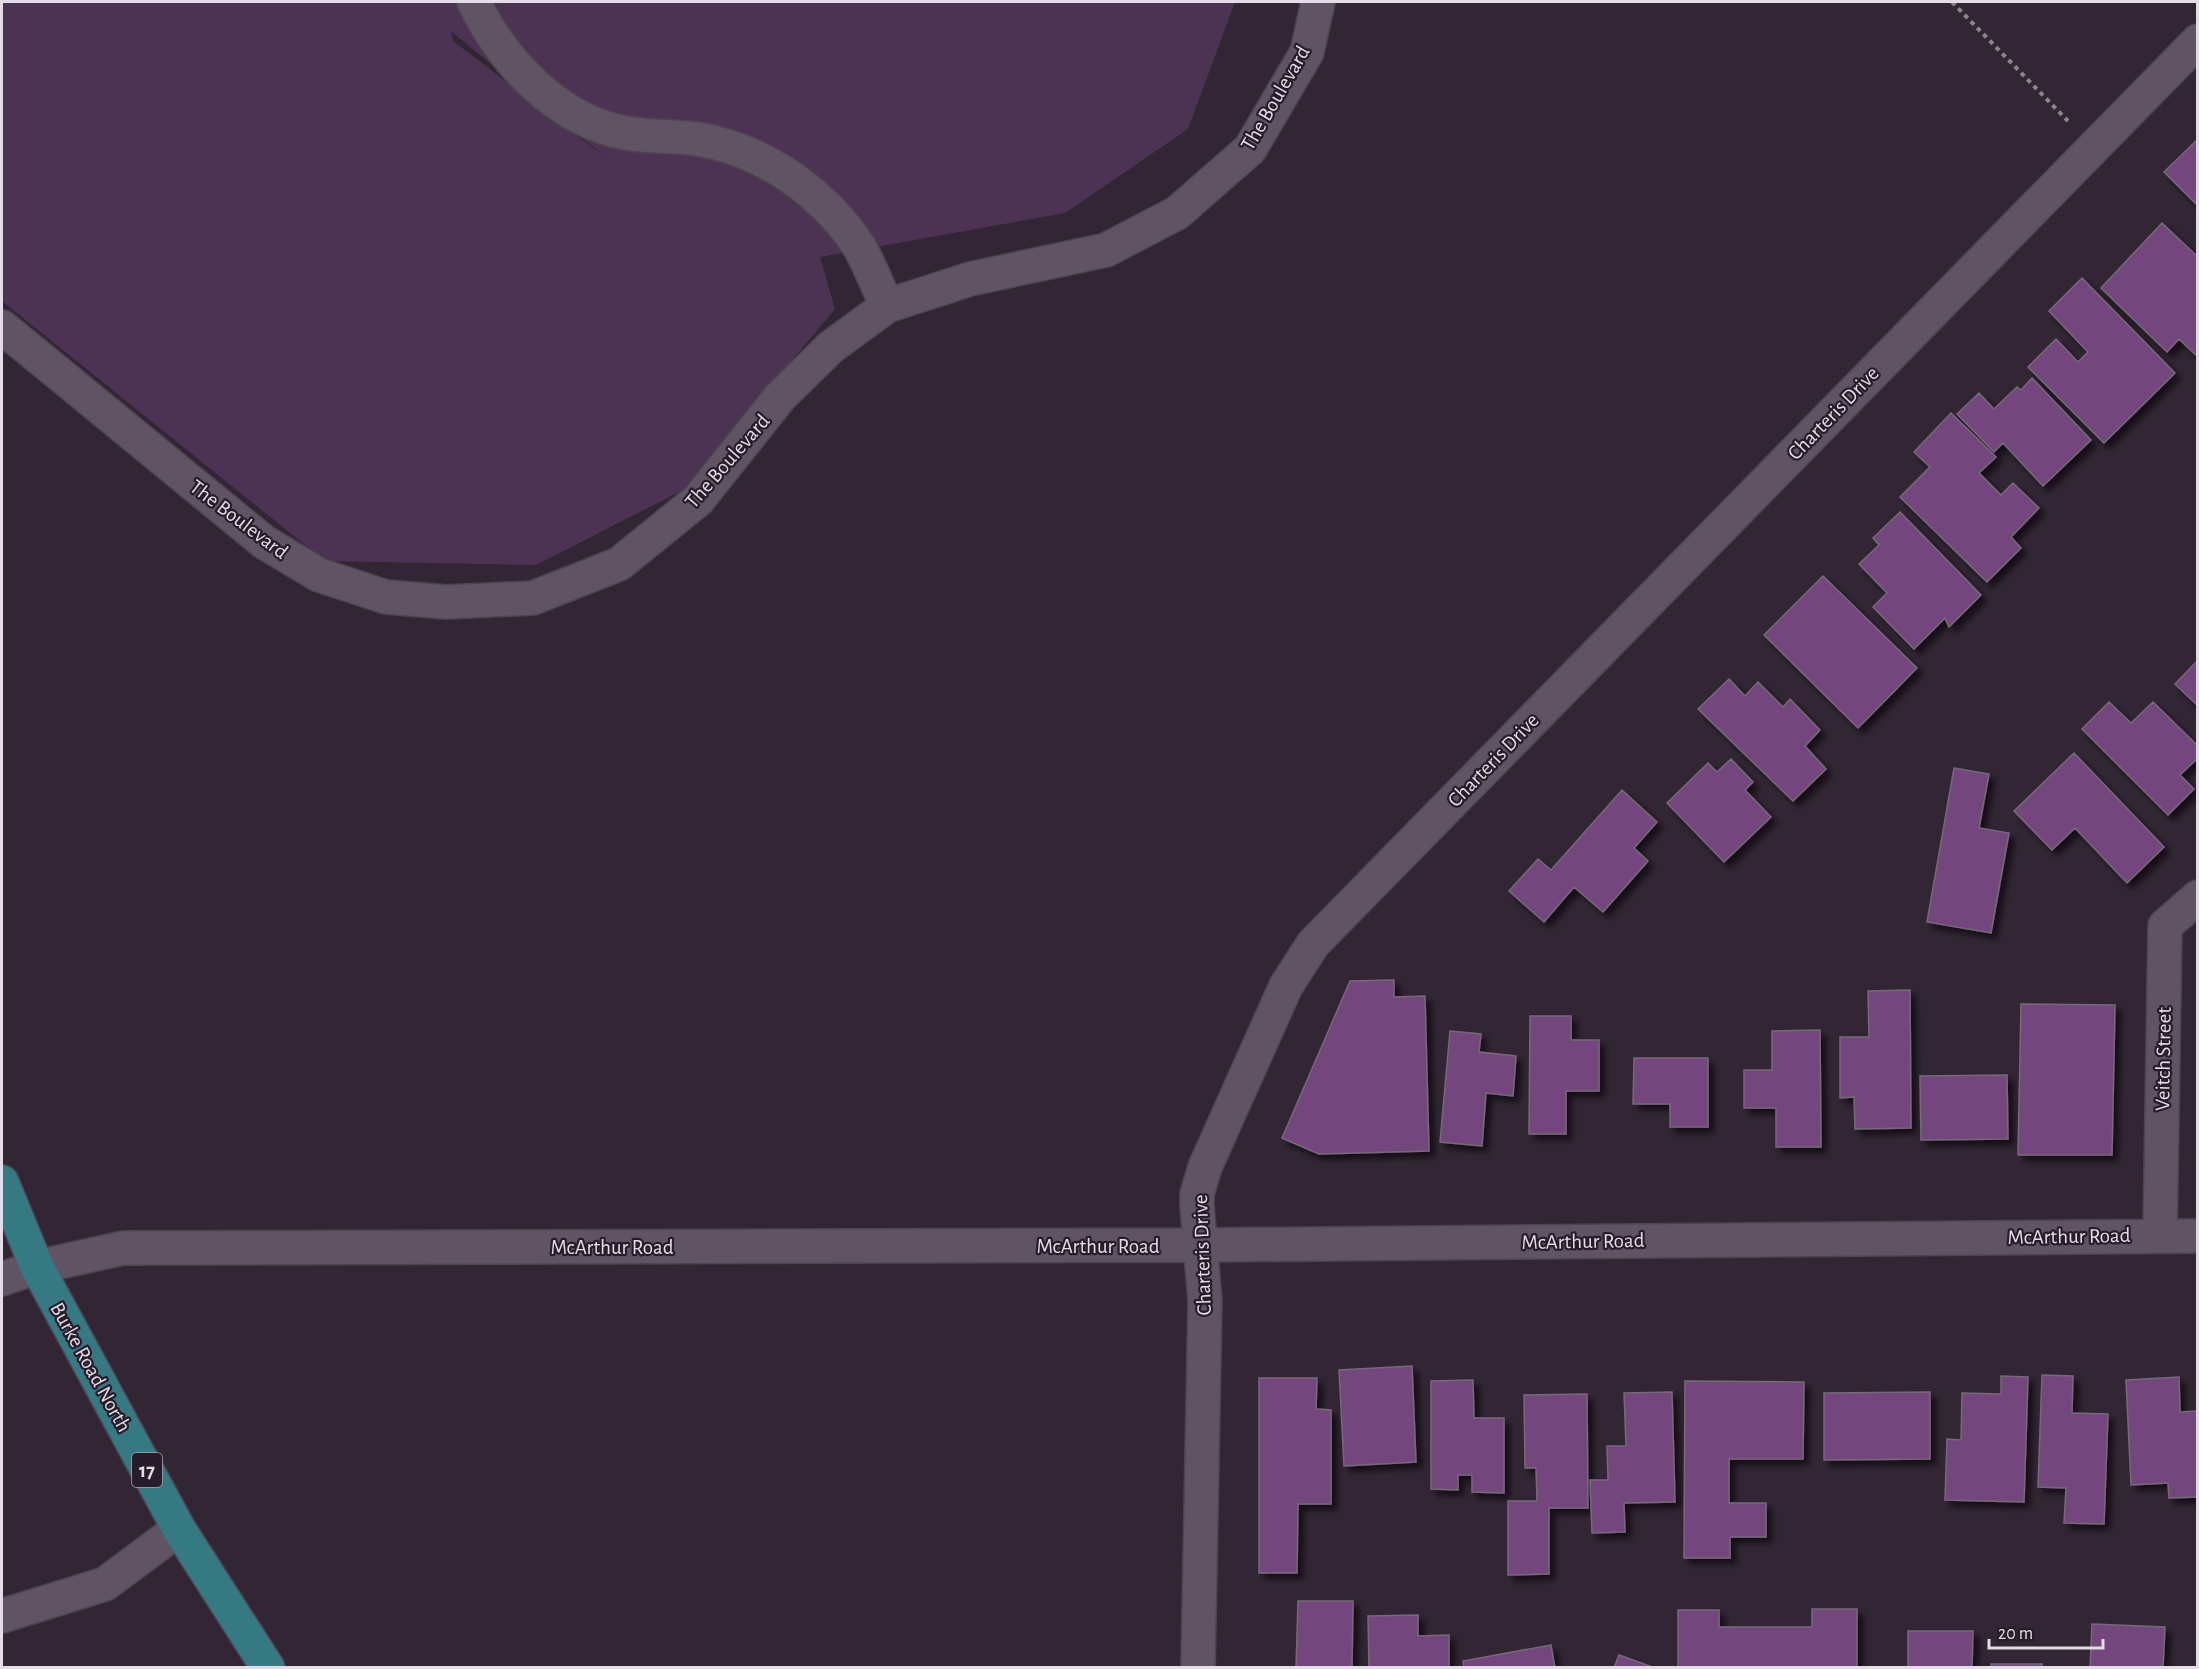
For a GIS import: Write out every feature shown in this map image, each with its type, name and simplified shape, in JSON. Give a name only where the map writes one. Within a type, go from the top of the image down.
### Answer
[{"type":"main road","name":"Burke Road North","points":[[2,1182],[37,1267],[179,1529],[268,1668]]},
{"type":"street","points":[[474,2],[507,57],[544,93],[588,120],[626,134],[704,140],[751,155],[797,181],[834,215],[860,249],[887,306]]},
{"type":"street","name":"The Boulevard","points":[[2,327],[264,542],[319,575],[386,597],[446,602],[533,598],[619,564],[698,500],[780,397],[831,347],[887,306],[969,279],[1106,250],[1177,213],[1250,149],[1307,52],[1318,2]]},
{"type":"street","name":"Charteris Drive","points":[[1198,1668],[1205,1301],[1197,1194],[1205,1167],[1286,986],[1313,944],[2198,41]]},
{"type":"street","name":"Veitch Street","points":[[2160,1235],[2165,926],[2198,897]]},
{"type":"street","name":"McArthur Road","points":[[2,1279],[37,1267],[123,1248],[1202,1245],[2198,1236]]},
{"type":"street","points":[[2,1616],[105,1584],[179,1529]]},
{"type":"path","points":[[1952,2],[2094,147]]},
{"type":"shaded area","points":[[2,2],[1235,2],[1188,129],[1065,213],[820,257],[835,309],[683,490],[536,565],[325,561],[2,301]],"holes":[[[452,32],[610,161],[453,41]]]},
{"type":"building","points":[[2198,139],[2198,206],[2164,172]]},
{"type":"building","points":[[2162,223],[2198,257],[2198,357],[2179,339],[2167,352],[2101,288]]},
{"type":"building","points":[[2082,278],[2175,373],[2104,443],[2028,367],[2056,339],[2078,362],[2088,352],[2049,311]]},
{"type":"building","points":[[2032,378],[2091,440],[2043,486],[2003,443],[1994,452],[1957,414],[1979,393],[1994,409],[2017,387],[2021,390]]},
{"type":"building","points":[[1951,413],[1996,457],[1979,473],[2001,495],[2013,483],[2039,508],[2011,537],[2021,548],[1987,582],[1900,497],[1930,467],[1914,452]]},
{"type":"building","points":[[1900,512],[1981,595],[1949,627],[1945,618],[1914,649],[1873,607],[1887,593],[1859,564],[1879,545],[1873,538]]},
{"type":"building","points":[[1823,576],[1917,668],[1858,728],[1764,635]]},
{"type":"building","points":[[2198,660],[2198,706],[2175,684]]},
{"type":"building","points":[[1729,679],[1745,696],[1758,682],[1783,707],[1790,699],[1820,730],[1805,746],[1826,769],[1793,801],[1698,709]]},
{"type":"building","points":[[2109,702],[2131,723],[2153,702],[2198,746],[2198,758],[2180,775],[2194,789],[2168,815],[2082,729]]},
{"type":"building","points":[[2074,753],[2164,847],[2127,883],[2075,828],[2052,850],[2014,811]]},
{"type":"building","points":[[1731,759],[1753,782],[1745,790],[1771,817],[1724,862],[1667,803],[1708,763],[1717,772]]},
{"type":"building","points":[[1954,768],[1989,774],[1979,828],[2009,833],[1991,933],[1927,922]]},
{"type":"building","points":[[1622,790],[1657,822],[1634,848],[1648,861],[1603,912],[1574,887],[1544,922],[1509,891],[1538,859],[1551,870]]},
{"type":"building","points":[[1394,980],[1394,997],[1425,996],[1429,1151],[1319,1154],[1282,1138],[1350,981]]},
{"type":"building","points":[[1910,990],[1911,1128],[1855,1129],[1854,1097],[1840,1098],[1840,1037],[1869,1037],[1868,991]]},
{"type":"building","points":[[2021,1004],[2115,1005],[2112,1155],[2018,1155]]},
{"type":"building","points":[[1530,1016],[1571,1016],[1571,1040],[1599,1040],[1599,1091],[1566,1091],[1566,1134],[1529,1134]]},
{"type":"building","points":[[1820,1030],[1821,1147],[1776,1147],[1776,1108],[1744,1108],[1744,1070],[1772,1070],[1772,1031]]},
{"type":"building","points":[[1450,1031],[1481,1034],[1479,1052],[1516,1056],[1513,1096],[1486,1093],[1482,1146],[1440,1142]]},
{"type":"building","points":[[1634,1058],[1708,1058],[1708,1127],[1670,1127],[1670,1104],[1633,1104]]},
{"type":"building","points":[[2007,1075],[2008,1139],[1921,1140],[1920,1076]]},
{"type":"building","points":[[1412,1366],[1416,1462],[1344,1466],[1339,1370]]},
{"type":"building","points":[[2042,1375],[2073,1376],[2072,1413],[2108,1414],[2104,1524],[2064,1523],[2066,1488],[2038,1487]]},
{"type":"building","points":[[2001,1376],[2028,1377],[2024,1502],[1945,1500],[1947,1439],[1961,1440],[1962,1393],[2001,1394]]},
{"type":"building","points":[[2179,1377],[2180,1412],[2198,1411],[2198,1497],[2169,1498],[2168,1483],[2131,1485],[2126,1380]]},
{"type":"building","points":[[1259,1378],[1317,1378],[1316,1409],[1331,1410],[1331,1504],[1298,1504],[1297,1573],[1259,1573]]},
{"type":"building","points":[[1473,1380],[1474,1418],[1504,1418],[1504,1493],[1472,1492],[1472,1475],[1458,1475],[1458,1490],[1431,1489],[1431,1381]]},
{"type":"building","points":[[1685,1381],[1804,1382],[1803,1459],[1729,1459],[1729,1503],[1766,1503],[1766,1537],[1730,1537],[1730,1558],[1684,1558]]},
{"type":"building","points":[[1672,1392],[1675,1502],[1624,1503],[1625,1532],[1592,1533],[1590,1480],[1608,1480],[1607,1446],[1626,1446],[1624,1393]]},
{"type":"building","points":[[1930,1392],[1930,1459],[1824,1460],[1824,1393]]},
{"type":"building","points":[[1587,1394],[1588,1508],[1549,1508],[1549,1574],[1508,1575],[1508,1501],[1537,1501],[1536,1468],[1525,1468],[1524,1395]]},
{"type":"building","points":[[1298,1601],[1353,1601],[1352,1668],[1296,1668]]},
{"type":"building","points":[[1812,1609],[1857,1609],[1857,1668],[1678,1668],[1678,1610],[1719,1610],[1719,1627],[1812,1627]]},
{"type":"building","points":[[1418,1615],[1418,1636],[1449,1635],[1449,1668],[1369,1668],[1368,1616]]},
{"type":"building","points":[[2092,1624],[2165,1627],[2163,1668],[2090,1668]]},
{"type":"building","points":[[1908,1631],[1973,1631],[1972,1668],[1908,1668]]},
{"type":"building","points":[[1551,1645],[1555,1668],[1464,1668],[1463,1661]]},
{"type":"building","points":[[1619,1655],[1655,1668],[1614,1668]]},
{"type":"building","points":[[1991,1664],[2042,1664],[2042,1668],[1991,1668]]}]
